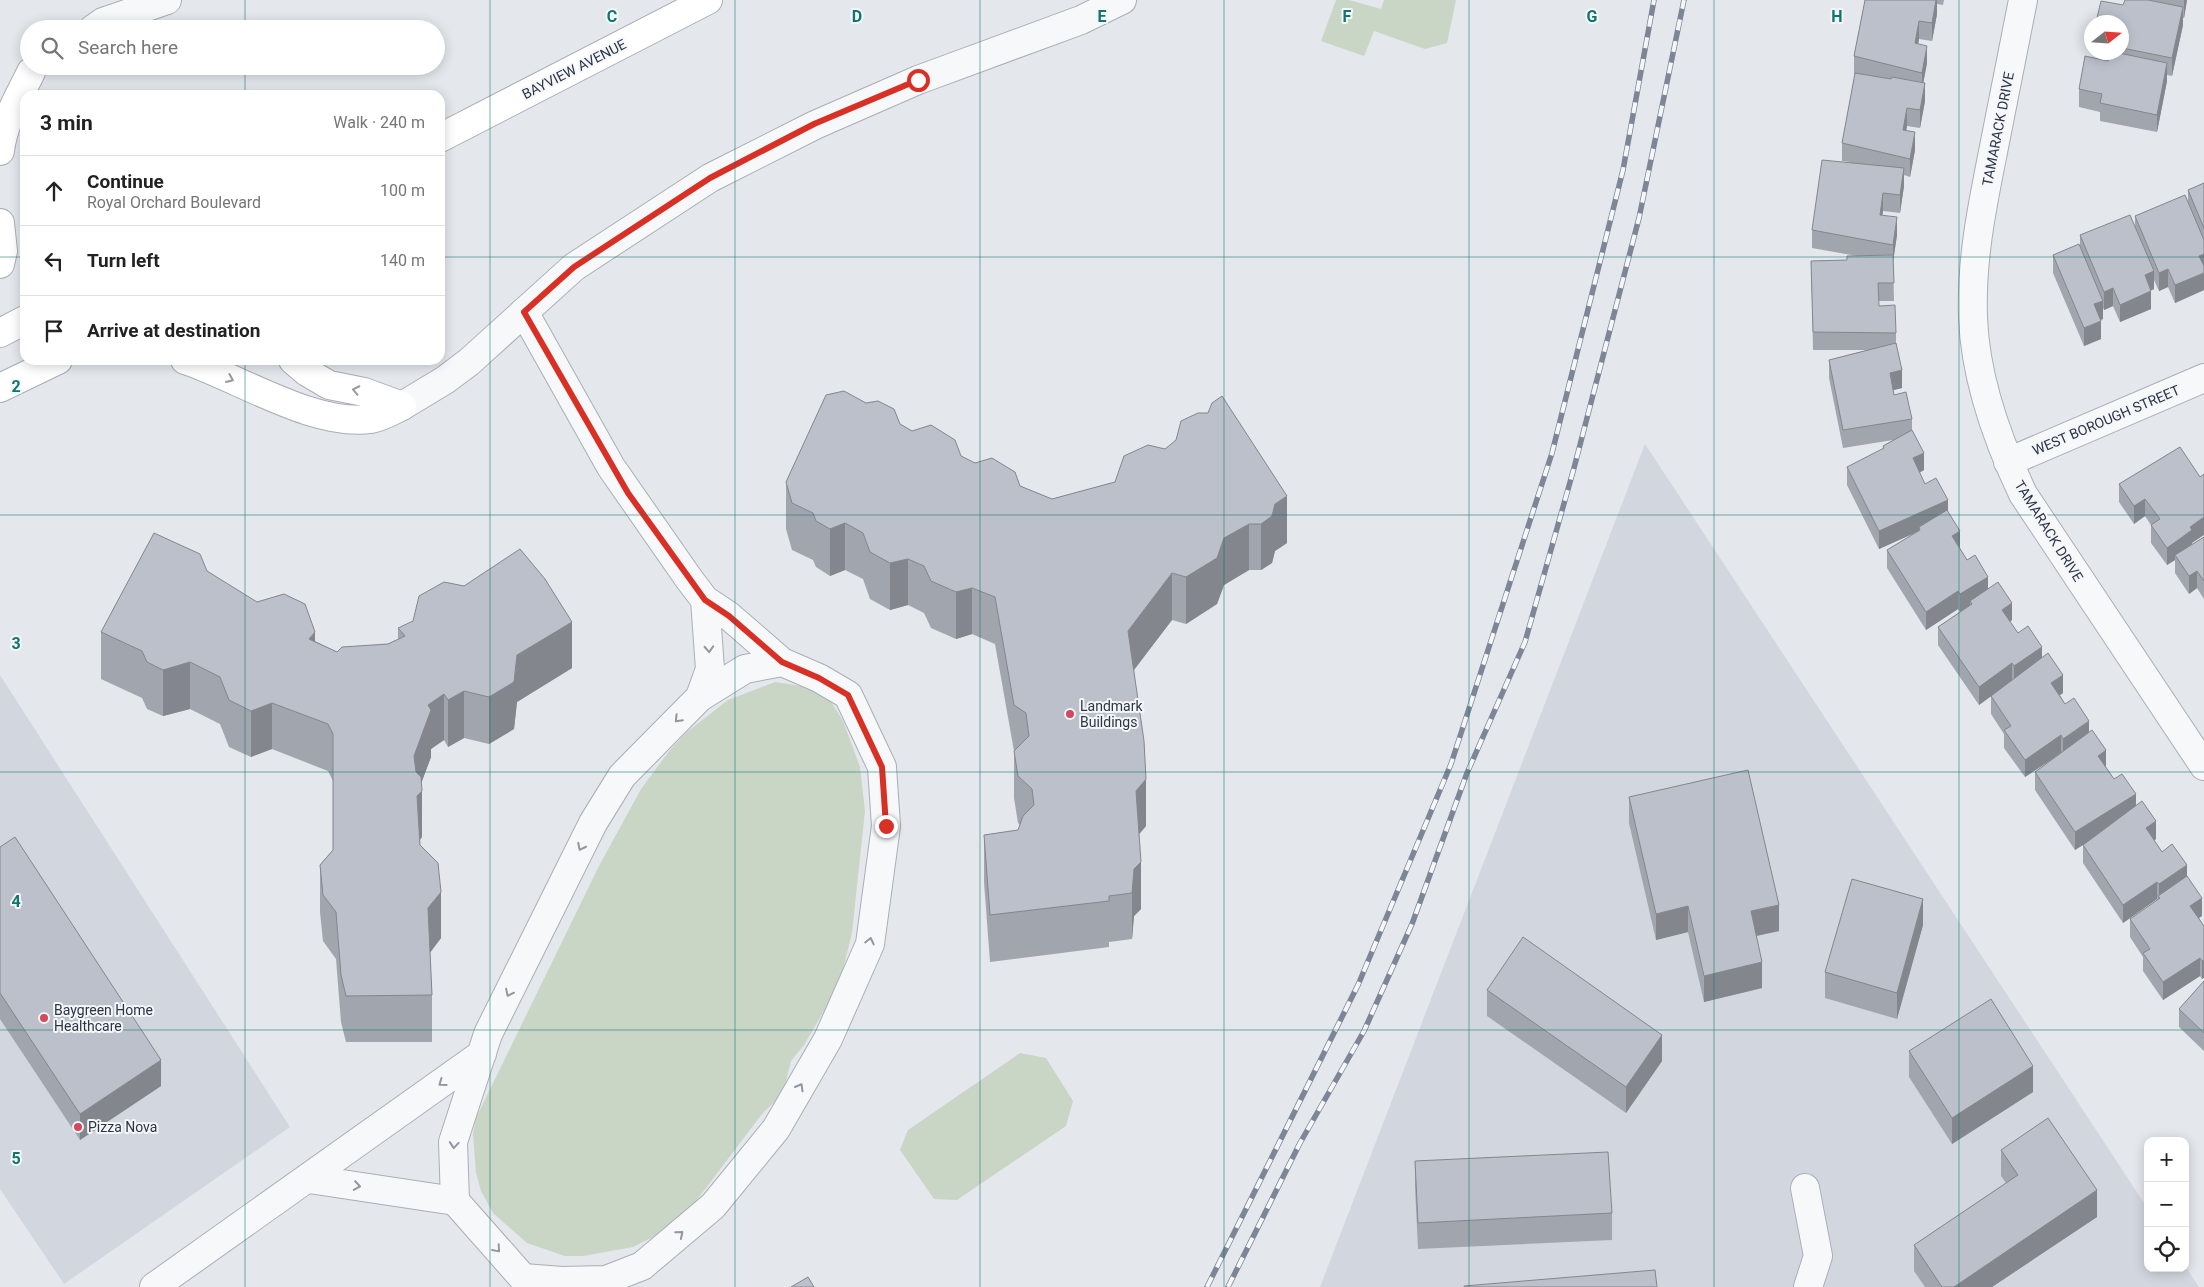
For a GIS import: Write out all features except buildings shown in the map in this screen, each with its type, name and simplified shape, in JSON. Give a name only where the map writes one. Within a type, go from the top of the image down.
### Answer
[{"type":"main road","name":"BAYVIEW AVENUE","points":[[445,135],[708,0]]},
{"type":"main road","points":[[27,90],[35,78]]},
{"type":"main road","points":[[0,151],[1,139],[12,111],[20,100]]},
{"type":"main road","points":[[0,223],[3,251],[0,264]]},
{"type":"main road","points":[[0,333],[20,323]]},
{"type":"main road","points":[[0,388],[48,365]]},
{"type":"main road","points":[[198,365],[278,399],[326,416],[370,419],[385,415],[402,406]]},
{"type":"main road","points":[[299,365],[329,385],[364,392],[402,406]]},
{"type":"street","points":[[109,20],[167,0]]},
{"type":"street","points":[[402,406],[445,380],[469,362],[574,267],[719,173],[814,124],[918,80],[1081,20],[1122,0]]},
{"type":"street","name":"TAMARACK DRIVE","points":[[2023,0],[1977,236],[1973,276],[1973,319],[1980,370],[1991,414],[2008,462],[2039,521],[2204,766]]},
{"type":"street","points":[[524,312],[628,493],[705,600],[729,616],[782,662],[819,678],[848,695],[882,767],[886,826],[870,944],[828,1039],[776,1129],[713,1206],[642,1266],[606,1280],[523,1278],[455,1201],[453,1142],[488,1034],[593,824],[622,776],[700,697],[745,669],[782,662]]},
{"type":"street","name":"WEST BOROUGH STREET","points":[[2008,462],[2204,378]]},
{"type":"street","points":[[700,697],[710,669],[705,600]]},
{"type":"street","points":[[154,1287],[309,1179],[482,1054]]},
{"type":"street","points":[[309,1179],[455,1201]]},
{"type":"street","points":[[1805,1188],[1818,1256],[1808,1287]]},
{"type":"shaded area","points":[[1645,444],[2144,1203],[2144,1272],[2189,1272],[2199,1287],[1320,1287]]},
{"type":"shaded area","points":[[0,675],[290,1127],[64,1284],[0,1189]]},
{"type":"green space","points":[[1336,0],[1349,0],[1381,9],[1384,0],[1456,0],[1447,43],[1425,49],[1374,31],[1364,56],[1321,41]]},
{"type":"green space","points":[[775,682],[807,687],[827,695],[843,721],[860,767],[865,811],[852,933],[839,985],[804,1045],[791,1061],[783,1093],[762,1114],[687,1213],[651,1238],[633,1247],[583,1256],[565,1256],[527,1243],[493,1213],[481,1191],[476,1173],[473,1134],[476,1118],[599,866],[641,789],[670,750],[687,732],[728,700]]},
{"type":"green space","points":[[1020,1053],[1046,1058],[1073,1101],[1066,1126],[957,1200],[934,1199],[900,1150],[908,1130]]},
{"type":"railway","points":[[1207,1287],[1358,985],[1451,764],[1552,453],[1623,170],[1654,0]]},
{"type":"railway","points":[[1228,1287],[1300,1143],[1364,1031],[1412,924],[1467,773],[1525,642],[1574,468],[1639,218],[1684,0]]},
{"type":"place","name":"Landmark Buildings","points":[[1070,714]]},
{"type":"place","name":"Baygreen Home Healthcare","points":[[44,1018]]},
{"type":"place","name":"Pizza Nova","points":[[78,1127]]},
{"type":"route","points":[[886,826],[882,767],[848,695],[819,678],[782,662],[729,616],[705,600],[611,467],[524,312],[574,267],[710,178],[814,124],[918,80]]}]
